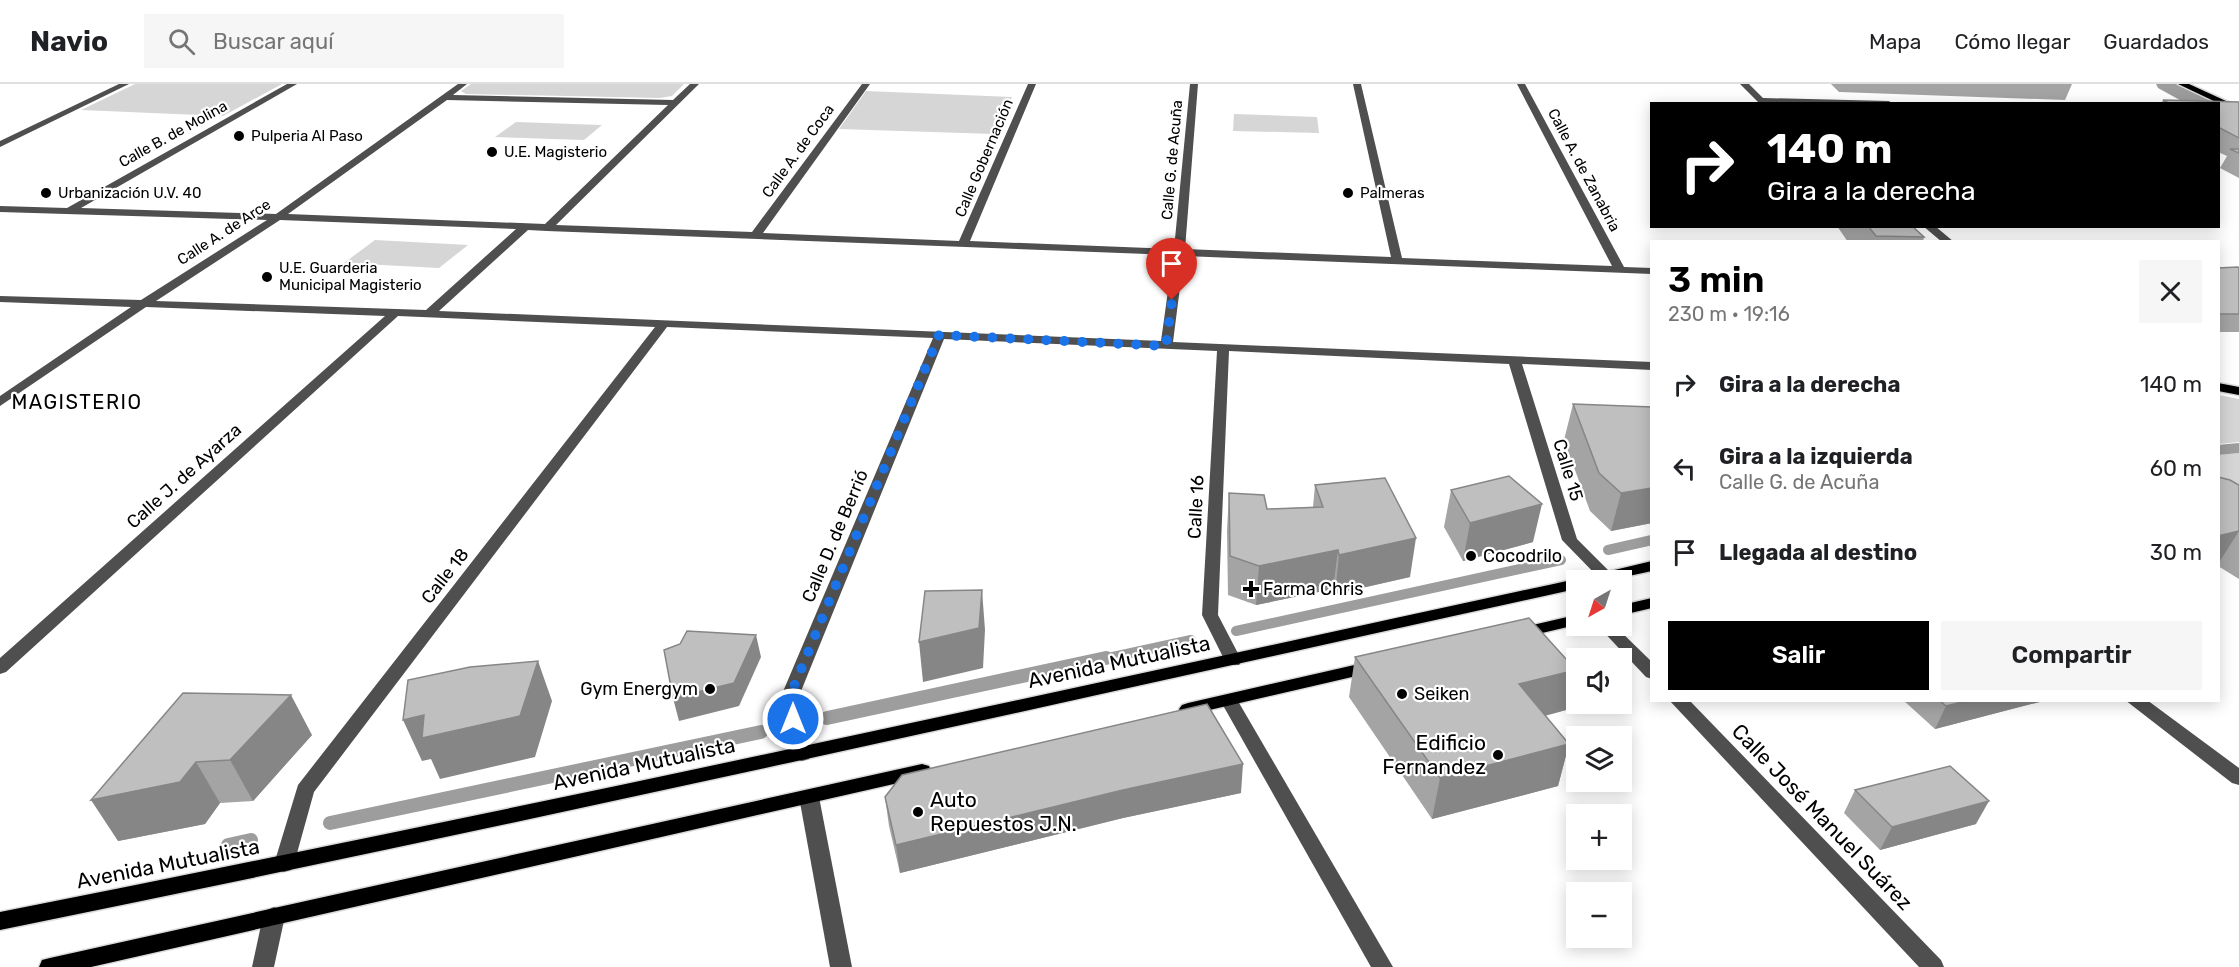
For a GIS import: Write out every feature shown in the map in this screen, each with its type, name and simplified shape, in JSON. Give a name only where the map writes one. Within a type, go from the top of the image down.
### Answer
[{"type":"main road","points":[[2182,84],[2219,102]]},
{"type":"main road","points":[[2197,84],[2239,104]]},
{"type":"main road","points":[[2220,103],[2239,112]]},
{"type":"main road","points":[[2220,387],[2239,391]]},
{"type":"main road","points":[[1632,571],[1650,566]]},
{"type":"main road","name":"Avenida Mutualista","points":[[9,918],[284,864],[802,754],[1566,586]]},
{"type":"main road","points":[[1632,608],[1650,603]]},
{"type":"main road","points":[[1500,638],[1566,622]]},
{"type":"main road","points":[[1171,713],[1386,664]]},
{"type":"main road","points":[[50,967],[938,767]]},
{"type":"main road","points":[[0,928],[9,918]]},
{"type":"street","points":[[0,144],[125,84]]},
{"type":"street","name":"Calle B. de Molina","points":[[69,211],[293,84]]},
{"type":"street","name":"Calle A. de Arce","points":[[0,402],[143,304],[278,217],[463,84]]},
{"type":"street","points":[[548,228],[694,84]]},
{"type":"street","name":"Calle A. de Coca","points":[[755,236],[866,84]]},
{"type":"street","name":"Calle Gobernación","points":[[963,244],[1032,84]]},
{"type":"street","name":"Calle G. de Acuña","points":[[1166,346],[1179,253],[1194,84]]},
{"type":"street","points":[[1357,84],[1396,261]]},
{"type":"street","name":"Calle A. de Zanabria","points":[[1521,84],[1620,270]]},
{"type":"street","points":[[1744,84],[1763,102]]},
{"type":"street","points":[[444,98],[676,103]]},
{"type":"street","points":[[2220,113],[2239,112]]},
{"type":"street","points":[[0,209],[278,217],[1650,271]]},
{"type":"street","points":[[428,315],[525,227]]},
{"type":"street","points":[[1931,228],[1946,240]]},
{"type":"street","points":[[0,299],[939,335],[1650,366]]},
{"type":"street","name":"Calle J. de Ayarza","points":[[0,668],[394,314]]},
{"type":"street","name":"Calle 18","points":[[284,864],[304,790],[663,324]]},
{"type":"street","name":"Calle D. de Berrió","points":[[802,754],[788,701],[939,335]]},
{"type":"street","name":"Calle 16","points":[[1223,349],[1210,615],[1233,661]]},
{"type":"street","name":"Calle 15","points":[[1514,360],[1570,540],[1600,570]]},
{"type":"street","points":[[1616,636],[1650,671]]},
{"type":"street","points":[[1229,700],[1382,967]]},
{"type":"street","name":"Calle José Manuel Suárez","points":[[1679,702],[1933,967]]},
{"type":"street","points":[[2137,702],[2239,778]]},
{"type":"street","points":[[809,796],[841,967]]},
{"type":"street","points":[[263,967],[274,916]]},
{"type":"shaded area","points":[[135,84],[282,84],[223,116],[81,110]]},
{"type":"shaded area","points":[[471,84],[684,84],[672,96],[660,98],[466,94],[461,91]]},
{"type":"shaded area","points":[[866,91],[1012,97],[994,134],[839,129]]},
{"type":"shaded area","points":[[1234,114],[1317,117],[1319,133],[1233,131]]},
{"type":"shaded area","points":[[516,122],[602,125],[584,140],[495,137]]},
{"type":"shaded area","points":[[375,240],[468,245],[439,268],[344,263]]},
{"type":"shaded area","points":[[2220,395],[2239,399],[2239,442],[2220,444]]},
{"type":"shaded area","points":[[2239,453],[2239,493],[2220,486],[2220,455]]},
{"type":"building","points":[[2163,100],[2239,102],[2239,138],[2220,128],[2220,102],[2166,102]]},
{"type":"building","points":[[1870,228],[1914,228],[1924,237],[1876,236]]},
{"type":"building","points":[[2220,268],[2239,268],[2239,314],[2220,314]]},
{"type":"building","points":[[1573,404],[1650,407],[1650,488],[1621,493],[1599,473]]},
{"type":"building","points":[[1509,476],[1542,504],[1470,523],[1451,490]]},
{"type":"building","points":[[1385,478],[1416,538],[1339,555],[1338,550],[1259,566],[1230,556],[1229,493],[1264,495],[1267,509],[1323,507],[1315,485]]},
{"type":"building","points":[[2220,478],[2239,485],[2239,531],[2220,536]]},
{"type":"building","points":[[982,590],[979,628],[919,642],[925,591]]},
{"type":"building","points":[[1529,618],[1566,659],[1566,672],[1519,684],[1566,740],[1566,745],[1440,778],[1355,657]]},
{"type":"building","points":[[687,631],[756,635],[734,683],[673,698],[664,650],[680,644]]},
{"type":"building","points":[[538,661],[520,716],[422,738],[424,715],[403,720],[408,680],[470,667]]},
{"type":"building","points":[[183,693],[291,695],[230,760],[196,762],[180,782],[91,800]]},
{"type":"building","points":[[1941,702],[1962,702],[1946,706]]},
{"type":"building","points":[[1207,704],[1243,764],[1123,790],[896,845],[885,797],[902,775]]},
{"type":"building","points":[[1950,766],[1989,801],[1892,827],[1855,790]]},
{"type":"waterway","points":[[2165,84],[2199,102]]},
{"type":"waterway","points":[[2220,450],[2239,448]]},
{"type":"waterway","points":[[1608,550],[1650,540]]},
{"type":"waterway","points":[[1236,631],[1561,560]]},
{"type":"waterway","points":[[1099,660],[1191,640]]},
{"type":"waterway","points":[[827,718],[1106,658]]},
{"type":"waterway","points":[[330,823],[761,732]]},
{"type":"waterway","points":[[228,845],[251,840]]},
{"type":"place","name":"Pulperia Al Paso","points":[[239,136]]},
{"type":"place","name":"U.E. Magisterio","points":[[492,152]]},
{"type":"place","name":"Urbanización U.V. 40","points":[[46,193]]},
{"type":"place","name":"Palmeras","points":[[1348,193]]},
{"type":"place","name":"U.E. Guarderia Municipal Magisterio","points":[[267,277]]},
{"type":"place","name":"Cocodrilo","points":[[1471,556]]},
{"type":"place","name":"Farma Chris","points":[[1251,589]]},
{"type":"place","name":"Gym Energym","points":[[710,689]]},
{"type":"place","name":"Seiken","points":[[1402,694]]},
{"type":"place","name":"Edificio Fernandez","points":[[1498,755]]},
{"type":"place","name":"Auto Repuestos J.N.","points":[[918,812]]},
{"type":"district","name":"MAGISTERIO","points":[[77,402]]},
{"type":"route","points":[[793,719],[788,701],[939,335],[1166,346],[1172,300]]}]
